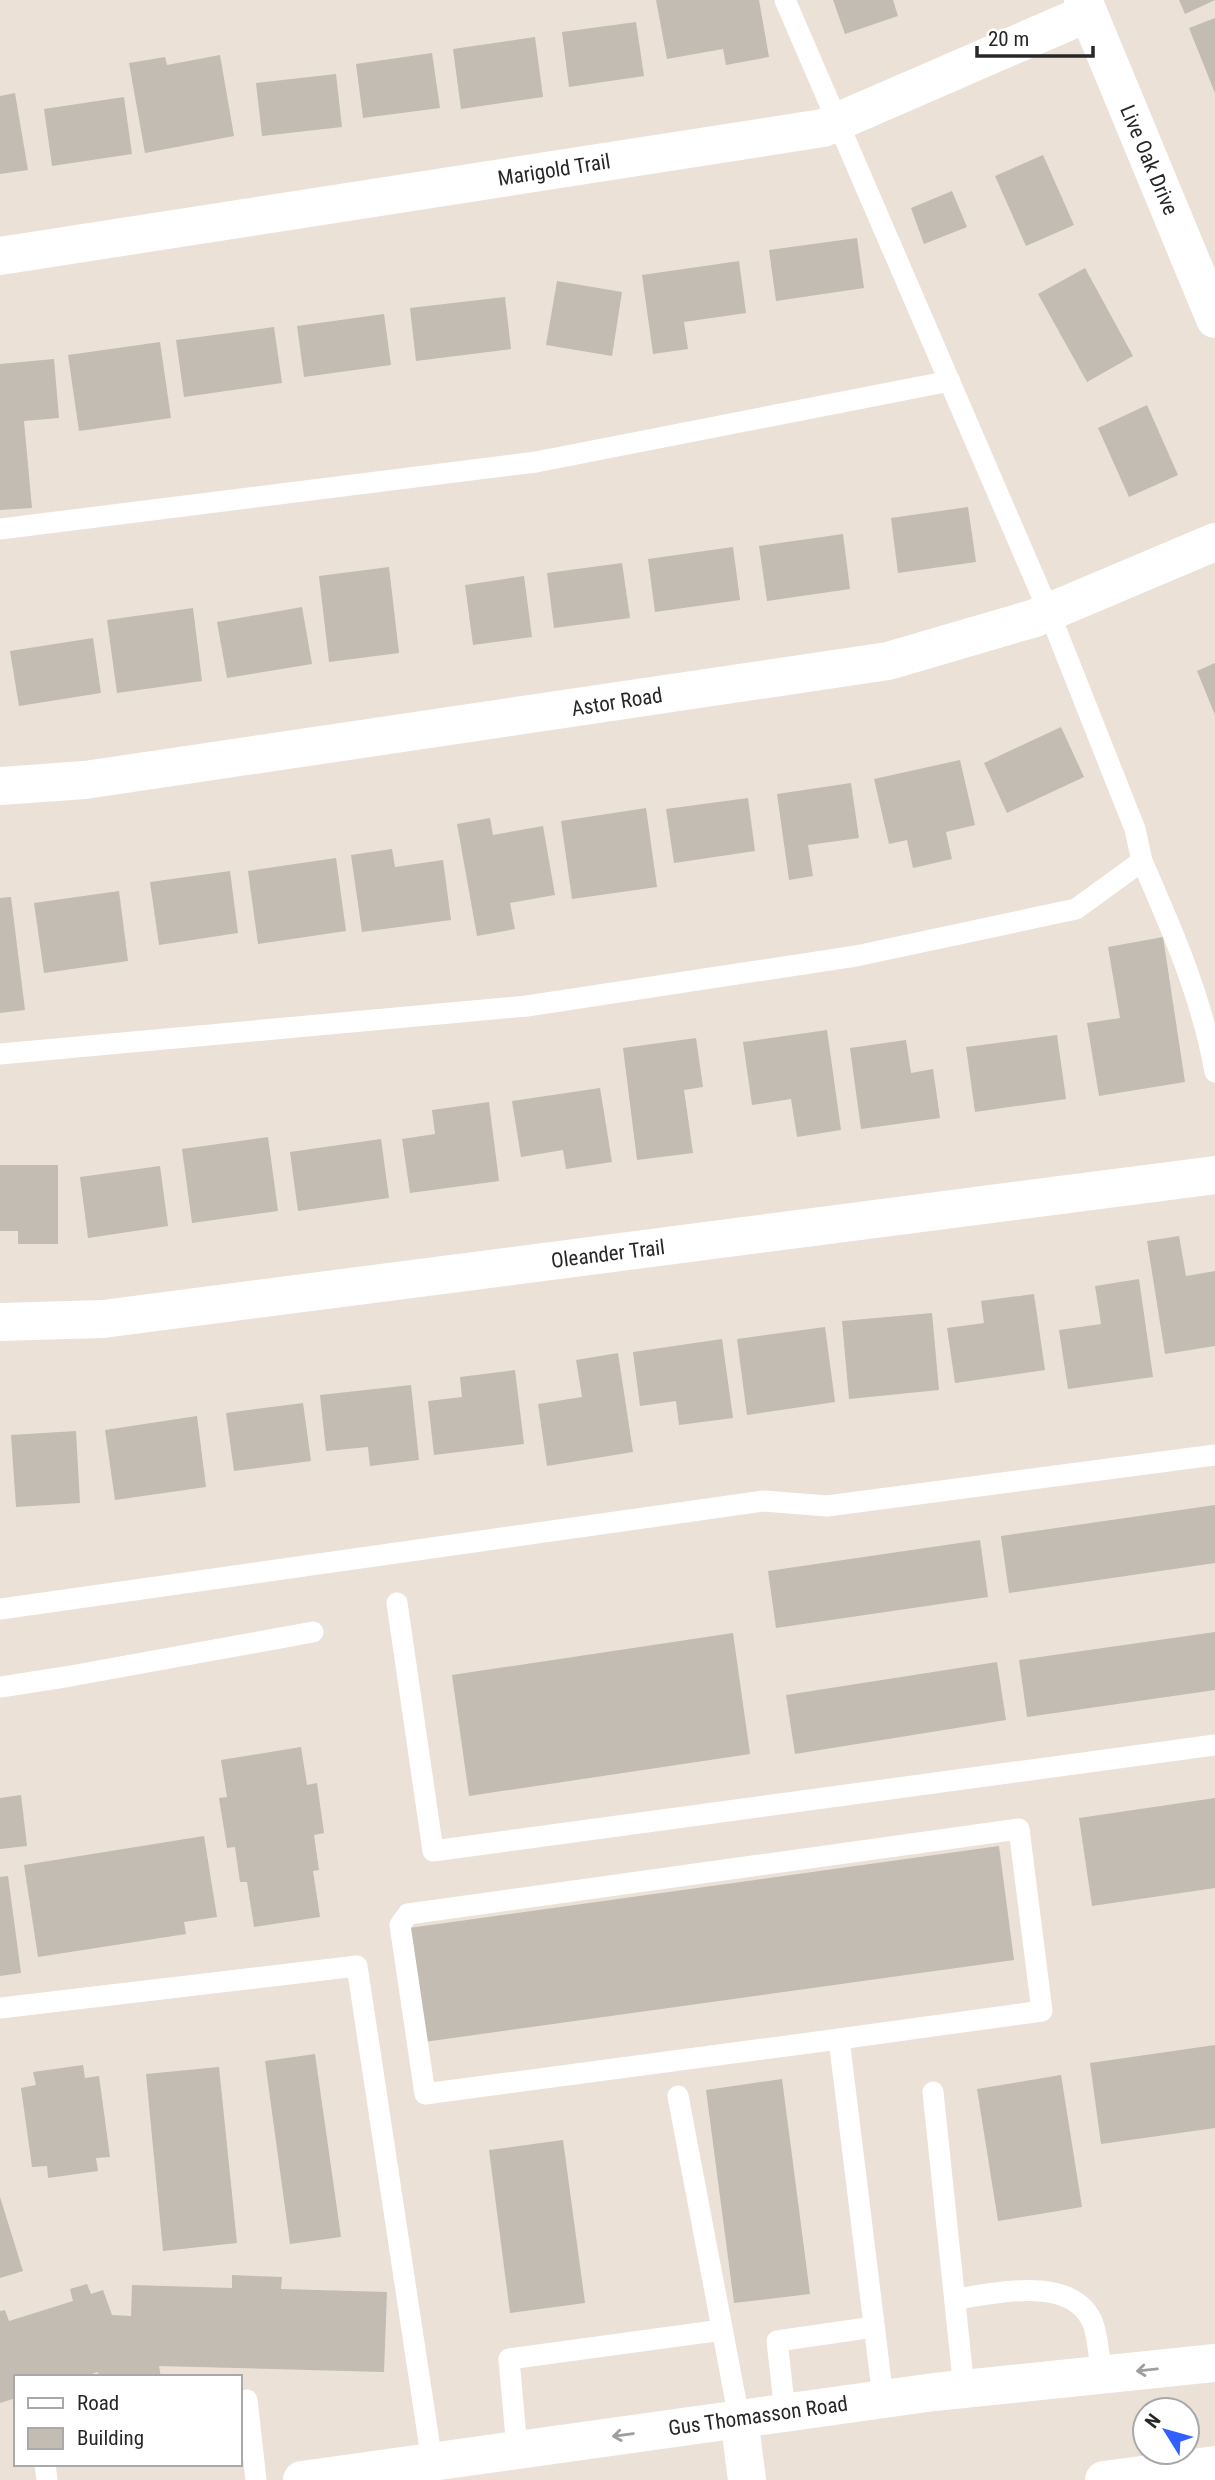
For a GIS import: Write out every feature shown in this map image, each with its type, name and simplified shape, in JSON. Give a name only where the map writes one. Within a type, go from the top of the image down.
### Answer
[{"type":"street","name":"Marigold Trail","points":[[0,256],[823,128],[1086,6]]},
{"type":"street","name":"Live Oak Drive","points":[[1086,6],[1215,319]]},
{"type":"street","name":"Astor Road","points":[[0,786],[85,780],[888,661],[1049,612],[1215,542]]},
{"type":"street","name":"Oleander Trail","points":[[0,1322],[103,1319],[1215,1175]]},
{"type":"street","name":"Gus Thomasson Road","points":[[302,2480],[883,2399],[1215,2363]]},
{"type":"street","points":[[739,2418],[747,2480]]},
{"type":"street","points":[[1104,2480],[1215,2465]]},
{"type":"lane","points":[[785,0],[1049,612],[1135,829],[1142,861],[1198,999],[1215,1072]]},
{"type":"lane","points":[[0,530],[536,462],[950,381]]},
{"type":"lane","points":[[0,1054],[527,1006],[856,956],[1076,909],[1142,861]]},
{"type":"lane","points":[[0,1609],[764,1501],[827,1506],[1215,1455]]},
{"type":"lane","points":[[397,1603],[433,1851],[1215,1745]]},
{"type":"lane","points":[[0,1687],[313,1632]]},
{"type":"lane","points":[[1018,1829],[1042,2011],[839,2039],[425,2094],[400,1926],[408,1914],[1018,1829]]},
{"type":"lane","points":[[0,2008],[357,1966],[432,2462]]},
{"type":"lane","points":[[839,2039],[883,2399]]},
{"type":"lane","points":[[933,2092],[964,2389]]},
{"type":"lane","points":[[678,2096],[739,2418]]},
{"type":"lane","points":[[955,2299],[1034,2289],[1056,2293],[1079,2304],[1092,2321],[1102,2375]]},
{"type":"lane","points":[[785,2412],[777,2341],[874,2327]]},
{"type":"lane","points":[[517,2449],[509,2359],[722,2330]]},
{"type":"lane","points":[[247,2400],[256,2480]]},
{"type":"building","points":[[656,0],[759,0],[769,57],[726,65],[723,49],[667,59]]},
{"type":"building","points":[[833,0],[893,0],[898,16],[845,34]]},
{"type":"building","points":[[1179,0],[1215,0],[1185,14]]},
{"type":"building","points":[[1215,18],[1215,93],[1189,28]]},
{"type":"building","points":[[636,22],[644,76],[569,87],[562,32]]},
{"type":"building","points":[[535,37],[543,97],[461,109],[453,49]]},
{"type":"building","points":[[432,53],[440,108],[363,118],[356,64]]},
{"type":"building","points":[[220,55],[234,136],[145,153],[129,63],[165,57],[167,65]]},
{"type":"building","points":[[336,74],[342,127],[262,136],[256,83]]},
{"type":"building","points":[[15,93],[28,170],[0,174],[0,96]]},
{"type":"building","points":[[124,97],[132,154],[52,166],[44,109]]},
{"type":"building","points":[[1043,155],[1074,225],[1026,246],[995,176]]},
{"type":"building","points":[[952,191],[967,227],[924,244],[911,208]]},
{"type":"building","points":[[857,238],[864,288],[776,301],[769,250]]},
{"type":"building","points":[[739,261],[746,313],[684,322],[688,349],[653,354],[642,275]]},
{"type":"building","points":[[1085,268],[1133,356],[1087,382],[1038,294]]},
{"type":"building","points":[[557,281],[622,292],[612,356],[546,345]]},
{"type":"building","points":[[505,297],[511,349],[416,361],[410,308]]},
{"type":"building","points":[[384,314],[391,365],[304,377],[297,326]]},
{"type":"building","points":[[274,327],[282,383],[184,397],[176,340]]},
{"type":"building","points":[[160,342],[171,418],[79,431],[68,355]]},
{"type":"building","points":[[54,359],[59,418],[24,421],[32,508],[0,510],[0,364]]},
{"type":"building","points":[[1147,405],[1178,475],[1129,497],[1098,428]]},
{"type":"building","points":[[968,507],[976,562],[898,573],[891,518]]},
{"type":"building","points":[[843,534],[850,589],[767,601],[759,546]]},
{"type":"building","points":[[733,547],[740,600],[655,612],[648,559]]},
{"type":"building","points":[[622,563],[630,618],[554,628],[547,573]]},
{"type":"building","points":[[389,567],[399,653],[329,662],[319,576]]},
{"type":"building","points":[[524,576],[532,637],[473,645],[465,585]]},
{"type":"building","points":[[302,607],[312,664],[227,678],[217,622]]},
{"type":"building","points":[[193,608],[202,681],[117,693],[107,620]]},
{"type":"building","points":[[93,638],[101,693],[19,706],[10,651]]},
{"type":"building","points":[[1215,663],[1215,715],[1197,671]]},
{"type":"building","points":[[1061,727],[1084,777],[1007,813],[984,763]]},
{"type":"building","points":[[960,760],[975,825],[946,832],[952,859],[913,868],[907,840],[889,844],[874,779]]},
{"type":"building","points":[[851,783],[859,838],[808,845],[813,876],[789,880],[777,794]]},
{"type":"building","points":[[748,798],[755,851],[674,863],[666,809]]},
{"type":"building","points":[[646,808],[657,887],[572,899],[561,821]]},
{"type":"building","points":[[490,818],[493,835],[543,826],[555,895],[510,903],[515,929],[477,936],[457,824]]},
{"type":"building","points":[[392,849],[395,867],[443,860],[451,920],[362,932],[351,855]]},
{"type":"building","points":[[336,858],[346,931],[258,944],[248,871]]},
{"type":"building","points":[[230,871],[238,933],[159,945],[150,882]]},
{"type":"building","points":[[119,891],[128,961],[44,973],[34,903]]},
{"type":"building","points":[[11,897],[25,1010],[0,1013],[0,898]]},
{"type":"building","points":[[1163,937],[1185,1082],[1099,1096],[1087,1023],[1120,1018],[1108,947]]},
{"type":"building","points":[[827,1030],[841,1130],[797,1137],[791,1099],[752,1105],[743,1042]]},
{"type":"building","points":[[1057,1035],[1066,1099],[975,1112],[966,1047]]},
{"type":"building","points":[[696,1038],[703,1087],[684,1090],[693,1153],[637,1160],[623,1048]]},
{"type":"building","points":[[906,1040],[911,1073],[933,1069],[940,1118],[861,1129],[850,1048]]},
{"type":"building","points":[[600,1088],[612,1162],[566,1169],[563,1150],[521,1157],[512,1101]]},
{"type":"building","points":[[489,1102],[499,1181],[410,1193],[402,1139],[435,1134],[432,1110]]},
{"type":"building","points":[[268,1137],[278,1211],[192,1223],[182,1149]]},
{"type":"building","points":[[381,1139],[389,1198],[298,1211],[290,1152]]},
{"type":"building","points":[[0,1165],[58,1165],[58,1244],[18,1244],[18,1231],[0,1231]]},
{"type":"building","points":[[160,1166],[168,1226],[88,1238],[80,1177]]},
{"type":"building","points":[[1179,1236],[1186,1276],[1215,1271],[1215,1346],[1165,1354],[1147,1241]]},
{"type":"building","points":[[1139,1279],[1153,1377],[1068,1389],[1059,1330],[1101,1324],[1095,1286]]},
{"type":"building","points":[[1034,1294],[1045,1370],[955,1383],[947,1328],[984,1323],[981,1301]]},
{"type":"building","points":[[932,1313],[939,1390],[849,1399],[842,1321]]},
{"type":"building","points":[[825,1327],[835,1402],[747,1415],[737,1339]]},
{"type":"building","points":[[722,1339],[733,1418],[679,1425],[676,1401],[640,1406],[633,1352]]},
{"type":"building","points":[[618,1353],[633,1452],[547,1466],[538,1404],[582,1397],[576,1360]]},
{"type":"building","points":[[515,1370],[524,1444],[434,1455],[428,1401],[462,1397],[460,1377]]},
{"type":"building","points":[[411,1385],[419,1460],[370,1466],[368,1447],[326,1451],[320,1395]]},
{"type":"building","points":[[303,1403],[311,1461],[234,1471],[226,1413]]},
{"type":"building","points":[[197,1416],[206,1487],[115,1500],[105,1430]]},
{"type":"building","points":[[76,1431],[80,1503],[16,1507],[11,1435]]},
{"type":"building","points":[[1215,1505],[1215,1563],[1009,1593],[1001,1536]]},
{"type":"building","points":[[980,1540],[988,1597],[776,1628],[768,1571]]},
{"type":"building","points":[[1215,1632],[1215,1690],[1027,1717],[1019,1660]]},
{"type":"building","points":[[733,1633],[750,1754],[469,1796],[452,1675]]},
{"type":"building","points":[[997,1662],[1006,1720],[795,1754],[786,1695]]},
{"type":"building","points":[[301,1747],[307,1785],[317,1783],[324,1833],[314,1835],[319,1870],[313,1871],[320,1917],[254,1927],[247,1882],[240,1882],[235,1847],[227,1848],[219,1798],[227,1797],[221,1760]]},
{"type":"building","points":[[21,1795],[27,1846],[0,1849],[0,1798]]},
{"type":"building","points":[[1215,1798],[1215,1888],[1092,1906],[1079,1818]]},
{"type":"building","points":[[204,1836],[217,1917],[184,1922],[186,1934],[38,1957],[24,1865]]},
{"type":"building","points":[[999,1846],[1014,1960],[424,2042],[409,1928]]},
{"type":"building","points":[[8,1876],[21,1973],[0,1976],[0,1877]]},
{"type":"building","points":[[1215,2045],[1215,2128],[1101,2144],[1090,2063]]},
{"type":"building","points":[[315,2054],[341,2237],[290,2244],[265,2061]]},
{"type":"building","points":[[83,2065],[85,2078],[99,2076],[110,2157],[96,2158],[98,2171],[48,2178],[47,2166],[32,2167],[21,2088],[36,2085],[33,2072]]},
{"type":"building","points":[[219,2067],[237,2243],[163,2251],[146,2074]]},
{"type":"building","points":[[1061,2075],[1082,2207],[998,2221],[977,2089]]},
{"type":"building","points":[[782,2079],[810,2294],[734,2303],[706,2090]]},
{"type":"building","points":[[563,2140],[585,2303],[510,2313],[489,2150]]},
{"type":"building","points":[[0,2197],[23,2271],[0,2278]]},
{"type":"building","points":[[232,2275],[282,2277],[281,2289],[387,2292],[384,2372],[159,2366],[161,2375],[99,2375],[98,2372],[88,2375],[14,2375],[14,2399],[0,2403],[0,2311],[5,2310],[9,2321],[73,2301],[70,2289],[87,2284],[91,2294],[103,2290],[112,2315],[131,2316],[132,2285],[232,2288]]}]
